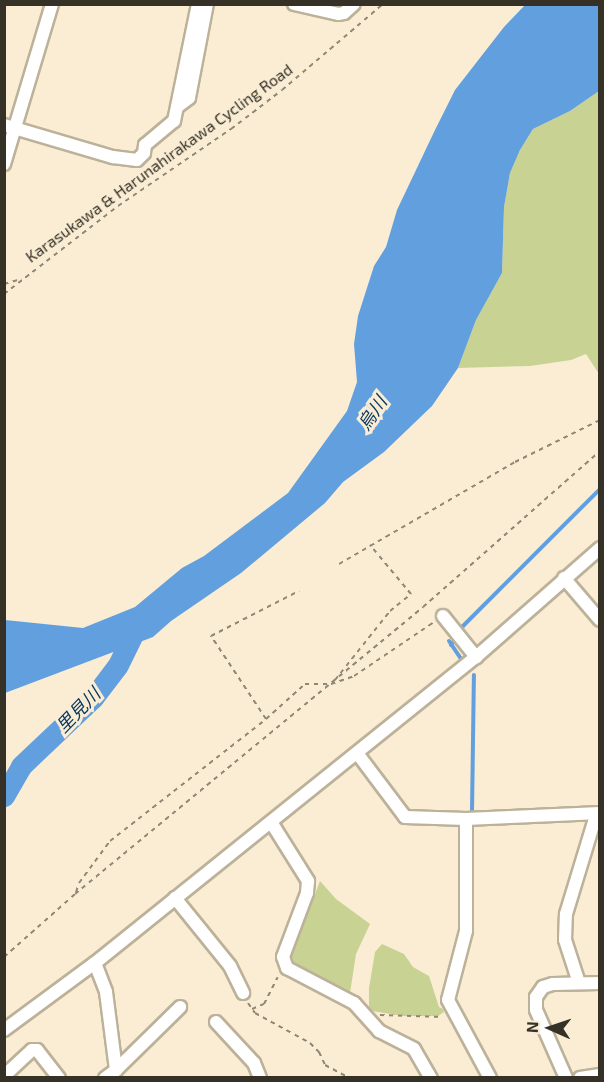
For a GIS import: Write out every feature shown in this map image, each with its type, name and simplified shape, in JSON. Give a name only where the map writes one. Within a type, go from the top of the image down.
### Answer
[{"type":"street","points":[[4,164],[10,126],[52,4]]},
{"type":"street","points":[[192,58],[190,40],[198,4]]},
{"type":"street","points":[[10,126],[114,157],[138,160],[144,153],[145,145],[174,121],[207,4]]},
{"type":"street","points":[[294,4],[338,14],[344,13],[354,4]]},
{"type":"street","points":[[4,1030],[95,963],[476,657],[600,548]]},
{"type":"street","points":[[564,578],[600,620]]},
{"type":"street","points":[[443,615],[476,657]]},
{"type":"street","points":[[357,753],[405,817],[466,819],[598,814],[566,914],[565,940],[579,983]]},
{"type":"street","points":[[466,819],[466,931],[448,1000],[490,1077]]},
{"type":"street","points":[[271,822],[308,881],[307,893],[283,957],[286,968],[354,1003],[379,1031],[414,1049],[431,1077]]},
{"type":"street","points":[[175,898],[230,966],[243,993]]},
{"type":"street","points":[[95,963],[106,993],[110,1074]]},
{"type":"street","points":[[566,1077],[536,1010],[536,997],[543,987],[600,982]]},
{"type":"street","points":[[110,1074],[180,1007]]},
{"type":"street","points":[[216,1022],[254,1063],[260,1077]]},
{"type":"street","points":[[4,1076],[32,1050],[37,1050],[59,1077]]},
{"type":"street","points":[[580,1077],[600,1075]]},
{"type":"path","name":"Karasukawa & Harunahirakawa Cycling Road","points":[[4,294],[118,206],[231,129],[282,90],[383,4]]},
{"type":"path","points":[[4,284],[21,279]]},
{"type":"path","points":[[339,564],[515,462],[600,420]]},
{"type":"path","points":[[4,957],[75,894],[423,607],[600,451]]},
{"type":"path","points":[[331,684],[390,611],[411,594],[370,545]]},
{"type":"path","points":[[266,719],[211,636],[299,591]]},
{"type":"path","points":[[75,894],[79,883],[110,841],[266,719],[305,684],[331,684],[354,676],[443,615]]},
{"type":"path","points":[[252,1010],[264,1004],[280,974],[286,968]]},
{"type":"path","points":[[243,993],[252,1010],[309,1043],[319,1052],[325,1065],[349,1077]]},
{"type":"path","points":[[364,1013],[416,1018],[455,1015]]},
{"type":"green space","points":[[599,91],[599,374],[586,354],[571,360],[530,366],[458,368],[476,320],[502,273],[504,207],[510,173],[520,150],[533,129],[570,111]]},
{"type":"green space","points":[[320,881],[336,899],[370,924],[356,954],[350,993],[293,964],[291,957]]},
{"type":"green space","points":[[382,944],[404,954],[413,967],[429,976],[439,1007],[444,1012],[438,1016],[403,1016],[372,1011],[369,1008],[369,988],[375,952]]},
{"type":"water","name":"烏川","points":[[525,5],[599,5],[599,91],[570,111],[533,129],[520,150],[510,173],[504,207],[502,273],[476,320],[458,368],[432,406],[384,452],[343,482],[325,503],[241,573],[171,621],[153,637],[5,693],[5,620],[83,628],[135,607],[182,568],[204,556],[288,493],[347,411],[357,382],[354,344],[358,316],[374,266],[386,247],[397,210],[435,130],[455,90],[504,27]]},
{"type":"waterway","points":[[451,645],[463,626],[600,489]]},
{"type":"waterway","name":"里見川","points":[[4,796],[21,766],[93,698],[118,665],[138,624]]},
{"type":"waterway","points":[[449,641],[462,660]]},
{"type":"waterway","points":[[472,812],[474,675]]}]
